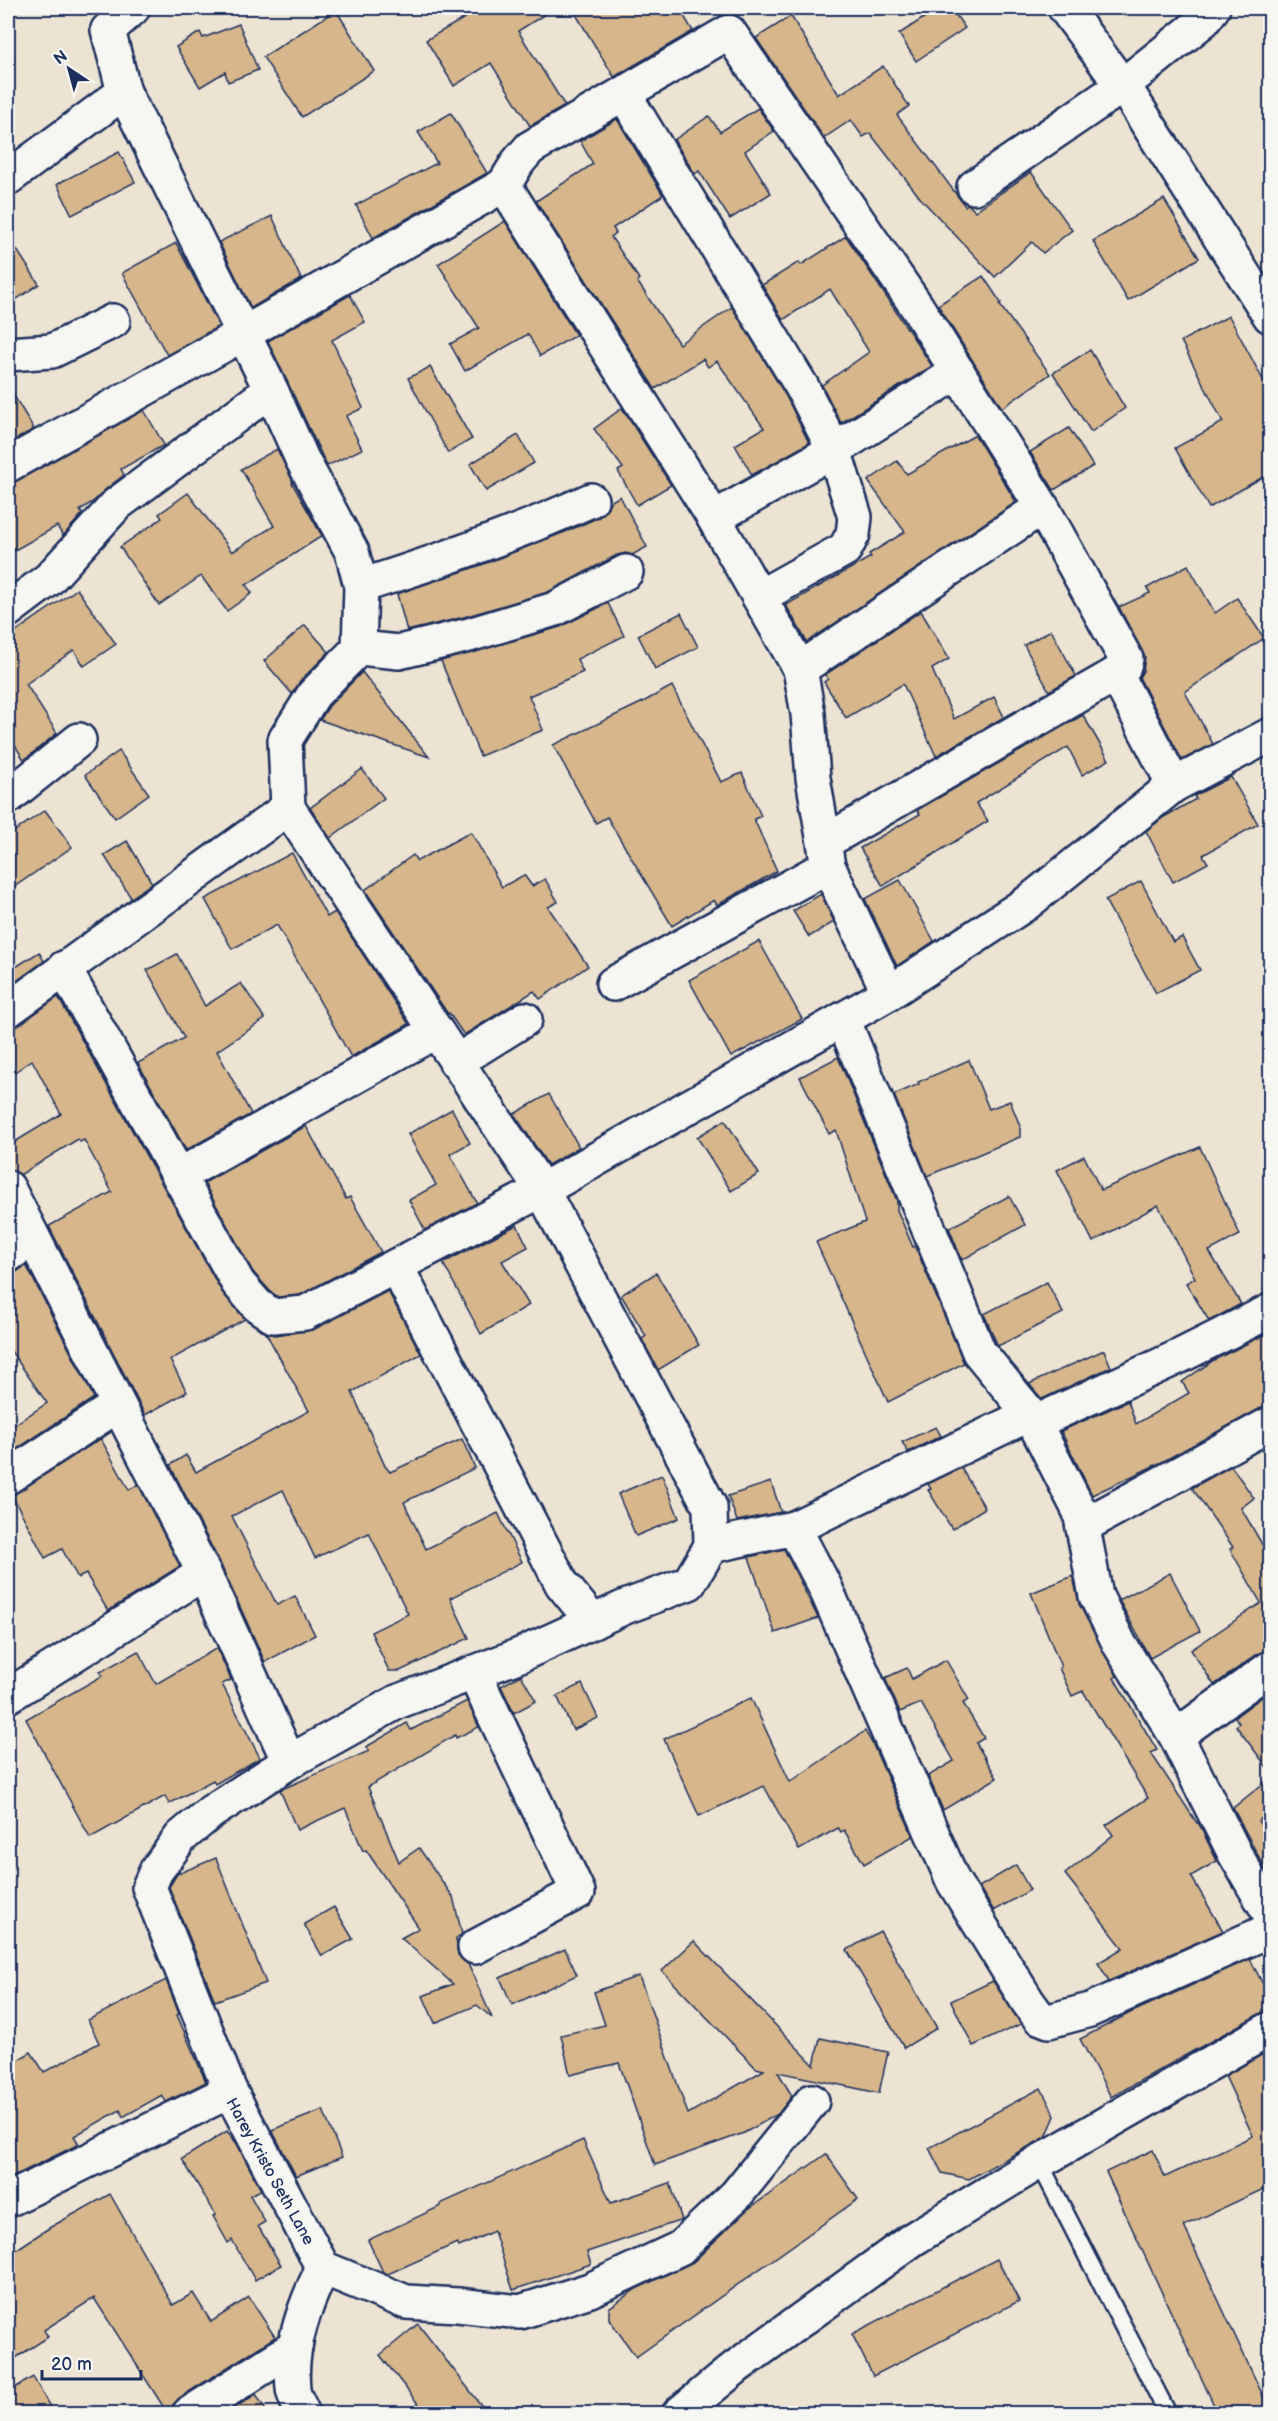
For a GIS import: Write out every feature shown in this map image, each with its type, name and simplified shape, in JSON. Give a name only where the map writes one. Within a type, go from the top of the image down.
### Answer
[{"type":"street","points":[[133,8],[108,30],[124,92],[271,390],[302,459],[352,552],[361,586],[359,648],[314,694],[285,740],[288,808],[542,1190],[710,1507],[711,1546],[689,1583],[625,1607],[474,1673],[397,1702],[289,1762],[211,1812],[181,1837],[156,1871],[150,1887],[230,2091]]},
{"type":"street","points":[[974,187],[1122,86],[1203,21],[1213,8]]},
{"type":"street","points":[[1070,9],[1270,316]]},
{"type":"street","points":[[8,465],[504,185],[530,148],[729,32],[917,307],[1042,507],[1126,659],[1124,669],[613,984]]},
{"type":"street","points":[[8,178],[124,92]]},
{"type":"street","points":[[624,94],[802,387],[834,450],[855,517],[853,534],[845,549],[759,597]]},
{"type":"street","points":[[504,185],[714,518],[800,669],[808,714],[818,813],[826,854],[889,993]]},
{"type":"street","points":[[8,354],[52,351],[113,321]]},
{"type":"street","points":[[714,518],[834,450],[958,372]]},
{"type":"street","points":[[8,610],[49,579],[117,504],[271,390]]},
{"type":"street","points":[[361,586],[446,559],[524,530],[591,500]]},
{"type":"street","points":[[800,669],[1042,507]]},
{"type":"street","points":[[359,648],[399,652],[469,635],[555,609],[626,572]]},
{"type":"street","points":[[1116,674],[1174,785]]},
{"type":"street","points":[[64,968],[238,1282],[257,1305],[273,1317],[305,1313],[542,1190],[889,993],[1027,903],[1174,785],[1270,735]]},
{"type":"street","points":[[8,797],[79,740]]},
{"type":"street","points":[[8,1010],[288,808]]},
{"type":"street","points":[[456,1062],[525,1019]]},
{"type":"street","points":[[843,1019],[979,1352],[1032,1418],[1080,1512],[1096,1596],[1120,1645],[1176,1736],[1235,1854],[1270,1914]]},
{"type":"street","points":[[180,1175],[436,1031]]},
{"type":"street","points":[[8,1188],[20,1247],[118,1405],[204,1573],[289,1762]]},
{"type":"street","points":[[396,1266],[562,1584],[593,1622]]},
{"type":"street","points":[[711,1546],[794,1528],[1032,1418],[1178,1357],[1270,1311]]},
{"type":"street","points":[[8,1477],[118,1405]]},
{"type":"street","points":[[1083,1526],[1270,1424]]},
{"type":"street","points":[[794,1528],[825,1587],[952,1881],[1028,2002],[1040,2017],[1049,2021],[1090,2010],[1270,1930]]},
{"type":"street","points":[[8,1696],[204,1573]]},
{"type":"street","points":[[1176,1736],[1270,1668]]},
{"type":"street","points":[[474,1673],[578,1892],[475,1947]]},
{"type":"street","points":[[679,2414],[736,2367],[913,2238],[1039,2162],[1270,2029]]},
{"type":"street","name":"Harey Kristo Seth Lane","points":[[8,2200],[230,2091],[323,2268]]},
{"type":"street","points":[[303,2414],[293,2389],[296,2347],[307,2299],[323,2268],[406,2302],[520,2312],[590,2290],[680,2248],[736,2195],[812,2101]]},
{"type":"street","points":[[189,2414],[296,2347]]},
{"type":"lane","points":[[1039,2162],[1168,2414]]},
{"type":"building","points":[[482,8],[555,8],[518,31],[565,106],[530,126],[491,63],[454,86],[426,40]]},
{"type":"building","points":[[572,8],[679,8],[693,31],[614,77]]},
{"type":"building","points":[[939,8],[951,8],[965,28],[916,61],[899,34]]},
{"type":"building","points":[[336,10],[374,71],[302,117],[263,57]]},
{"type":"building","points":[[791,16],[839,95],[883,66],[909,106],[897,115],[965,206],[968,204],[975,211],[1031,172],[1072,230],[1043,253],[1032,242],[995,277],[921,199],[870,133],[863,137],[851,120],[824,138],[756,38]]},
{"type":"building","points":[[239,24],[258,70],[228,82],[225,72],[200,87],[176,47],[200,32],[203,38]]},
{"type":"building","points":[[758,108],[774,131],[745,151],[771,193],[730,219],[699,171],[695,174],[674,140],[709,116],[720,132]]},
{"type":"building","points":[[451,113],[487,173],[373,238],[356,205],[437,163],[418,132]]},
{"type":"building","points":[[617,119],[663,195],[613,228],[616,233],[611,237],[639,279],[637,281],[679,344],[732,307],[786,396],[809,443],[752,475],[735,445],[764,428],[717,361],[708,367],[703,359],[655,389],[536,201],[593,164],[580,141]]},
{"type":"building","points":[[119,152],[135,182],[72,215],[57,184]]},
{"type":"building","points":[[1164,199],[1199,258],[1128,301],[1093,241]]},
{"type":"building","points":[[272,216],[301,279],[251,308],[219,242]]},
{"type":"building","points":[[505,221],[576,335],[540,356],[528,334],[465,371],[450,344],[479,328],[438,264]]},
{"type":"building","points":[[8,236],[39,284],[8,305]]},
{"type":"building","points":[[846,236],[932,366],[841,423],[822,385],[869,352],[830,289],[783,320],[762,285],[799,262],[801,265]]},
{"type":"building","points":[[176,243],[219,326],[167,355],[122,273]]},
{"type":"building","points":[[983,276],[1001,303],[999,304],[1050,374],[1002,408],[938,305]]},
{"type":"building","points":[[350,295],[365,322],[332,340],[363,408],[346,416],[362,449],[327,466],[268,341]]},
{"type":"building","points":[[1229,316],[1270,393],[1270,473],[1209,508],[1175,448],[1223,422],[1181,341]]},
{"type":"building","points":[[1090,350],[1125,408],[1091,432],[1053,373]]},
{"type":"building","points":[[430,367],[472,439],[448,453],[408,378]]},
{"type":"building","points":[[8,386],[34,429],[8,444]]},
{"type":"building","points":[[622,408],[671,485],[637,505],[618,471],[623,468],[594,429]]},
{"type":"building","points":[[144,410],[164,445],[121,469],[124,475],[80,510],[82,514],[63,536],[57,526],[8,554],[8,484]]},
{"type":"building","points":[[1069,428],[1093,466],[1054,490],[1030,452]]},
{"type":"building","points":[[518,435],[534,463],[486,491],[470,464]]},
{"type":"building","points":[[975,435],[1016,502],[807,642],[786,605],[871,557],[869,554],[905,532],[868,481],[897,461],[907,474]]},
{"type":"building","points":[[277,449],[292,483],[322,536],[246,585],[252,593],[227,611],[201,576],[159,605],[120,547],[162,518],[159,514],[188,493],[232,552],[274,526],[241,469]]},
{"type":"building","points":[[620,496],[647,547],[632,555],[626,553],[617,555],[548,592],[407,631],[397,594],[484,564],[570,530],[599,517],[606,511],[610,502]]},
{"type":"building","points":[[1188,565],[1215,613],[1237,598],[1264,638],[1185,692],[1213,744],[1182,760],[1139,677],[1143,671],[1145,657],[1119,607],[1150,593],[1147,588]]},
{"type":"building","points":[[77,589],[116,644],[84,666],[74,650],[26,684],[57,733],[24,760],[8,734],[8,637]]},
{"type":"building","points":[[608,603],[624,636],[577,659],[583,672],[529,696],[543,730],[480,756],[441,661],[560,627]]},
{"type":"building","points":[[921,611],[949,659],[932,669],[954,719],[994,697],[1004,717],[936,756],[903,684],[846,718],[824,682],[828,679],[825,675]]},
{"type":"building","points":[[681,613],[698,647],[655,669],[638,635]]},
{"type":"building","points":[[305,625],[329,652],[300,681],[292,694],[264,661]]},
{"type":"building","points":[[1051,630],[1076,676],[1049,691],[1024,645]]},
{"type":"building","points":[[362,672],[429,757],[320,720],[329,706]]},
{"type":"building","points":[[672,686],[721,782],[742,773],[761,816],[754,819],[777,871],[717,905],[714,900],[672,926],[607,817],[596,823],[553,745]]},
{"type":"building","points":[[1083,715],[1109,760],[1082,775],[1068,747],[976,803],[988,821],[883,886],[860,848],[920,814],[917,810]]},
{"type":"building","points":[[119,751],[149,794],[115,818],[85,775]]},
{"type":"building","points":[[362,769],[384,798],[330,838],[310,808]]},
{"type":"building","points":[[1231,777],[1258,824],[1203,855],[1208,863],[1173,882],[1146,831],[1164,817],[1196,799],[1194,796]]},
{"type":"building","points":[[45,810],[72,847],[8,891],[8,836]]},
{"type":"building","points":[[471,832],[502,887],[524,875],[532,886],[545,879],[558,902],[548,907],[588,966],[540,999],[534,991],[464,1035],[365,890],[413,855],[417,861]]},
{"type":"building","points":[[127,841],[152,883],[131,898],[104,855]]},
{"type":"building","points":[[292,853],[327,917],[335,912],[409,1024],[351,1057],[277,925],[232,949],[205,899]]},
{"type":"building","points":[[900,880],[934,941],[897,966],[865,899]]},
{"type":"building","points":[[1141,881],[1173,942],[1182,937],[1200,970],[1156,993],[1105,900]]},
{"type":"building","points":[[821,894],[834,922],[809,937],[793,911]]},
{"type":"building","points":[[759,941],[802,1019],[731,1057],[689,980]]},
{"type":"building","points":[[39,952],[44,961],[8,987],[8,972]]},
{"type":"building","points":[[177,954],[205,1006],[241,983],[265,1019],[217,1051],[251,1114],[186,1150],[138,1063],[184,1038],[147,970]]},
{"type":"building","points":[[58,997],[222,1292],[245,1319],[170,1360],[187,1392],[145,1415],[49,1226],[112,1192],[84,1140],[80,1142],[78,1139],[20,1175],[8,1170],[8,1146],[61,1114],[32,1060],[8,1077],[8,1028],[19,1025]]},
{"type":"building","points":[[838,1057],[897,1201],[897,1210],[913,1247],[915,1246],[964,1363],[888,1402],[816,1242],[865,1222],[836,1130],[829,1134],[800,1077]]},
{"type":"building","points":[[969,1060],[989,1109],[1010,1101],[1020,1126],[1020,1137],[927,1176],[894,1095]]},
{"type":"building","points":[[549,1094],[579,1147],[548,1165],[514,1114]]},
{"type":"building","points":[[452,1109],[470,1143],[450,1154],[477,1203],[425,1230],[409,1200],[436,1185],[408,1134]]},
{"type":"building","points":[[725,1120],[759,1174],[731,1191],[697,1137]]},
{"type":"building","points":[[306,1126],[346,1199],[350,1197],[381,1252],[300,1295],[278,1297],[253,1272],[204,1183]]},
{"type":"building","points":[[1200,1147],[1240,1235],[1209,1251],[1241,1304],[1209,1321],[1186,1283],[1195,1278],[1158,1205],[1093,1242],[1057,1170],[1084,1156],[1101,1190]]},
{"type":"building","points":[[1009,1196],[1025,1225],[962,1260],[949,1228]]},
{"type":"building","points":[[517,1225],[528,1247],[502,1261],[529,1305],[481,1334],[443,1263]]},
{"type":"building","points":[[26,1265],[94,1398],[8,1455],[8,1429],[47,1403],[8,1347],[8,1273],[18,1271]]},
{"type":"building","points":[[656,1273],[699,1345],[658,1370],[642,1339],[646,1336],[621,1295]]},
{"type":"building","points":[[1047,1282],[1063,1313],[998,1346],[984,1314]]},
{"type":"building","points":[[388,1291],[421,1354],[352,1392],[385,1466],[390,1472],[462,1439],[475,1468],[404,1502],[426,1549],[498,1513],[522,1562],[450,1598],[469,1638],[400,1671],[389,1671],[371,1632],[408,1614],[369,1533],[315,1558],[283,1490],[232,1516],[277,1605],[295,1596],[315,1635],[265,1662],[221,1565],[170,1465],[186,1455],[196,1472],[309,1411],[266,1333],[275,1335],[313,1330]]},
{"type":"building","points":[[1270,1332],[1270,1405],[1162,1462],[1092,1495],[1061,1431],[1128,1401],[1136,1424],[1189,1393],[1182,1382],[1214,1360]]},
{"type":"building","points":[[1104,1350],[1111,1367],[1042,1399],[1029,1384]]},
{"type":"building","points":[[936,1427],[941,1436],[908,1452],[902,1442]]},
{"type":"building","points":[[111,1432],[101,1439],[129,1490],[138,1484],[180,1566],[108,1611],[86,1574],[78,1578],[62,1549],[45,1558],[12,1495]]},
{"type":"building","points":[[1231,1466],[1254,1498],[1241,1508],[1270,1558],[1270,1650],[1259,1653],[1214,1685],[1191,1650],[1261,1603],[1230,1549],[1233,1547],[1192,1488]]},
{"type":"building","points":[[961,1468],[985,1508],[952,1529],[928,1490],[931,1489],[928,1484]]},
{"type":"building","points":[[662,1475],[679,1518],[636,1536],[618,1494]]},
{"type":"building","points":[[771,1482],[781,1512],[737,1521],[728,1496]]},
{"type":"building","points":[[784,1549],[818,1618],[775,1633],[749,1557]]},
{"type":"building","points":[[1170,1573],[1200,1631],[1150,1658],[1119,1600]]},
{"type":"building","points":[[1073,1576],[1079,1604],[1117,1676],[1114,1678],[1157,1750],[1151,1753],[1198,1822],[1217,1861],[1191,1876],[1223,1931],[1109,1981],[1098,1963],[1123,1948],[1065,1874],[1113,1835],[1106,1825],[1148,1798],[1083,1691],[1072,1696],[1031,1593]]},
{"type":"building","points":[[217,1648],[231,1680],[222,1684],[260,1758],[215,1784],[213,1780],[169,1804],[165,1796],[90,1838],[26,1719],[102,1676],[100,1672],[138,1651],[156,1684]]},
{"type":"building","points":[[946,1660],[969,1700],[963,1703],[984,1738],[976,1743],[997,1778],[943,1810],[928,1776],[954,1761],[921,1703],[900,1712],[885,1678],[907,1668],[912,1679]]},
{"type":"building","points":[[521,1675],[536,1701],[514,1713],[501,1686]]},
{"type":"building","points":[[582,1684],[598,1718],[573,1730],[557,1696]]},
{"type":"building","points":[[1270,1691],[1270,1771],[1236,1726],[1239,1723],[1235,1717]]},
{"type":"building","points":[[751,1698],[790,1782],[865,1731],[913,1836],[864,1864],[844,1830],[841,1832],[838,1828],[799,1850],[764,1786],[699,1816],[664,1739]]},
{"type":"building","points":[[467,1701],[479,1727],[456,1738],[455,1735],[368,1787],[399,1862],[419,1848],[453,1897],[462,1934],[456,1938],[458,1955],[468,1964],[492,2018],[477,2005],[435,2023],[423,1996],[453,1984],[401,1938],[419,1928],[366,1850],[363,1851],[345,1808],[297,1830],[280,1790],[369,1751],[366,1747],[407,1723],[411,1730]]},
{"type":"building","points":[[1270,1778],[1270,1811],[1258,1821],[1270,1836],[1270,1878],[1233,1808]]},
{"type":"building","points":[[216,1858],[266,1983],[215,2001],[169,1887],[177,1874]]},
{"type":"building","points":[[1016,1865],[1030,1890],[994,1911],[979,1887]]},
{"type":"building","points":[[334,1907],[353,1939],[322,1956],[304,1924]]},
{"type":"building","points":[[880,1931],[937,2028],[904,2048],[847,1950]]},
{"type":"building","points":[[694,1941],[814,2065],[820,2038],[888,2052],[879,2093],[778,2072],[792,2096],[778,2114],[744,2133],[655,2165],[619,2063],[570,2075],[561,2035],[605,2025],[594,1992],[639,1976],[688,2114],[764,2070],[756,2068],[662,1971]]},
{"type":"building","points":[[565,1949],[577,1975],[512,2005],[500,1978]]},
{"type":"building","points":[[1250,1959],[1270,1998],[1270,2010],[1111,2097],[1080,2039],[1130,2013]]},
{"type":"building","points":[[166,1980],[179,2014],[177,2015],[206,2082],[166,2102],[162,2095],[123,2117],[120,2110],[74,2136],[79,2144],[8,2179],[8,2066],[31,2052],[44,2072],[99,2043],[88,2020]]},
{"type":"building","points":[[993,1981],[1021,2024],[973,2046],[951,2001]]},
{"type":"building","points":[[1270,2050],[1270,2186],[1184,2226],[1270,2411],[1270,2414],[1218,2414],[1106,2172],[1153,2150],[1165,2177],[1253,2136],[1225,2076]]},
{"type":"building","points":[[1041,2088],[1055,2116],[1046,2137],[969,2179],[942,2173],[929,2148]]},
{"type":"building","points":[[323,2110],[342,2157],[296,2176],[272,2130]]},
{"type":"building","points":[[227,2131],[237,2144],[261,2190],[250,2195],[265,2222],[258,2226],[281,2265],[255,2280],[232,2240],[228,2243],[213,2216],[216,2215],[182,2159]]},
{"type":"building","points":[[583,2140],[611,2203],[670,2183],[682,2220],[587,2252],[591,2264],[513,2290],[494,2231],[459,2247],[457,2243],[388,2274],[383,2272],[368,2240],[441,2206],[440,2204]]},
{"type":"building","points":[[826,2154],[858,2199],[636,2357],[609,2319],[609,2308],[636,2289],[693,2262],[747,2210]]},
{"type":"building","points":[[110,2194],[173,2305],[193,2293],[211,2322],[249,2297],[275,2337],[179,2398],[170,2414],[94,2298],[44,2330],[48,2337],[8,2363],[8,2255],[49,2228]]},
{"type":"building","points":[[997,2259],[1019,2301],[873,2376],[852,2334]]},
{"type":"building","points":[[418,2324],[488,2414],[426,2414],[380,2355]]},
{"type":"building","points":[[33,2377],[54,2414],[8,2414],[8,2392]]},
{"type":"building","points":[[256,2394],[268,2414],[225,2414]]}]
